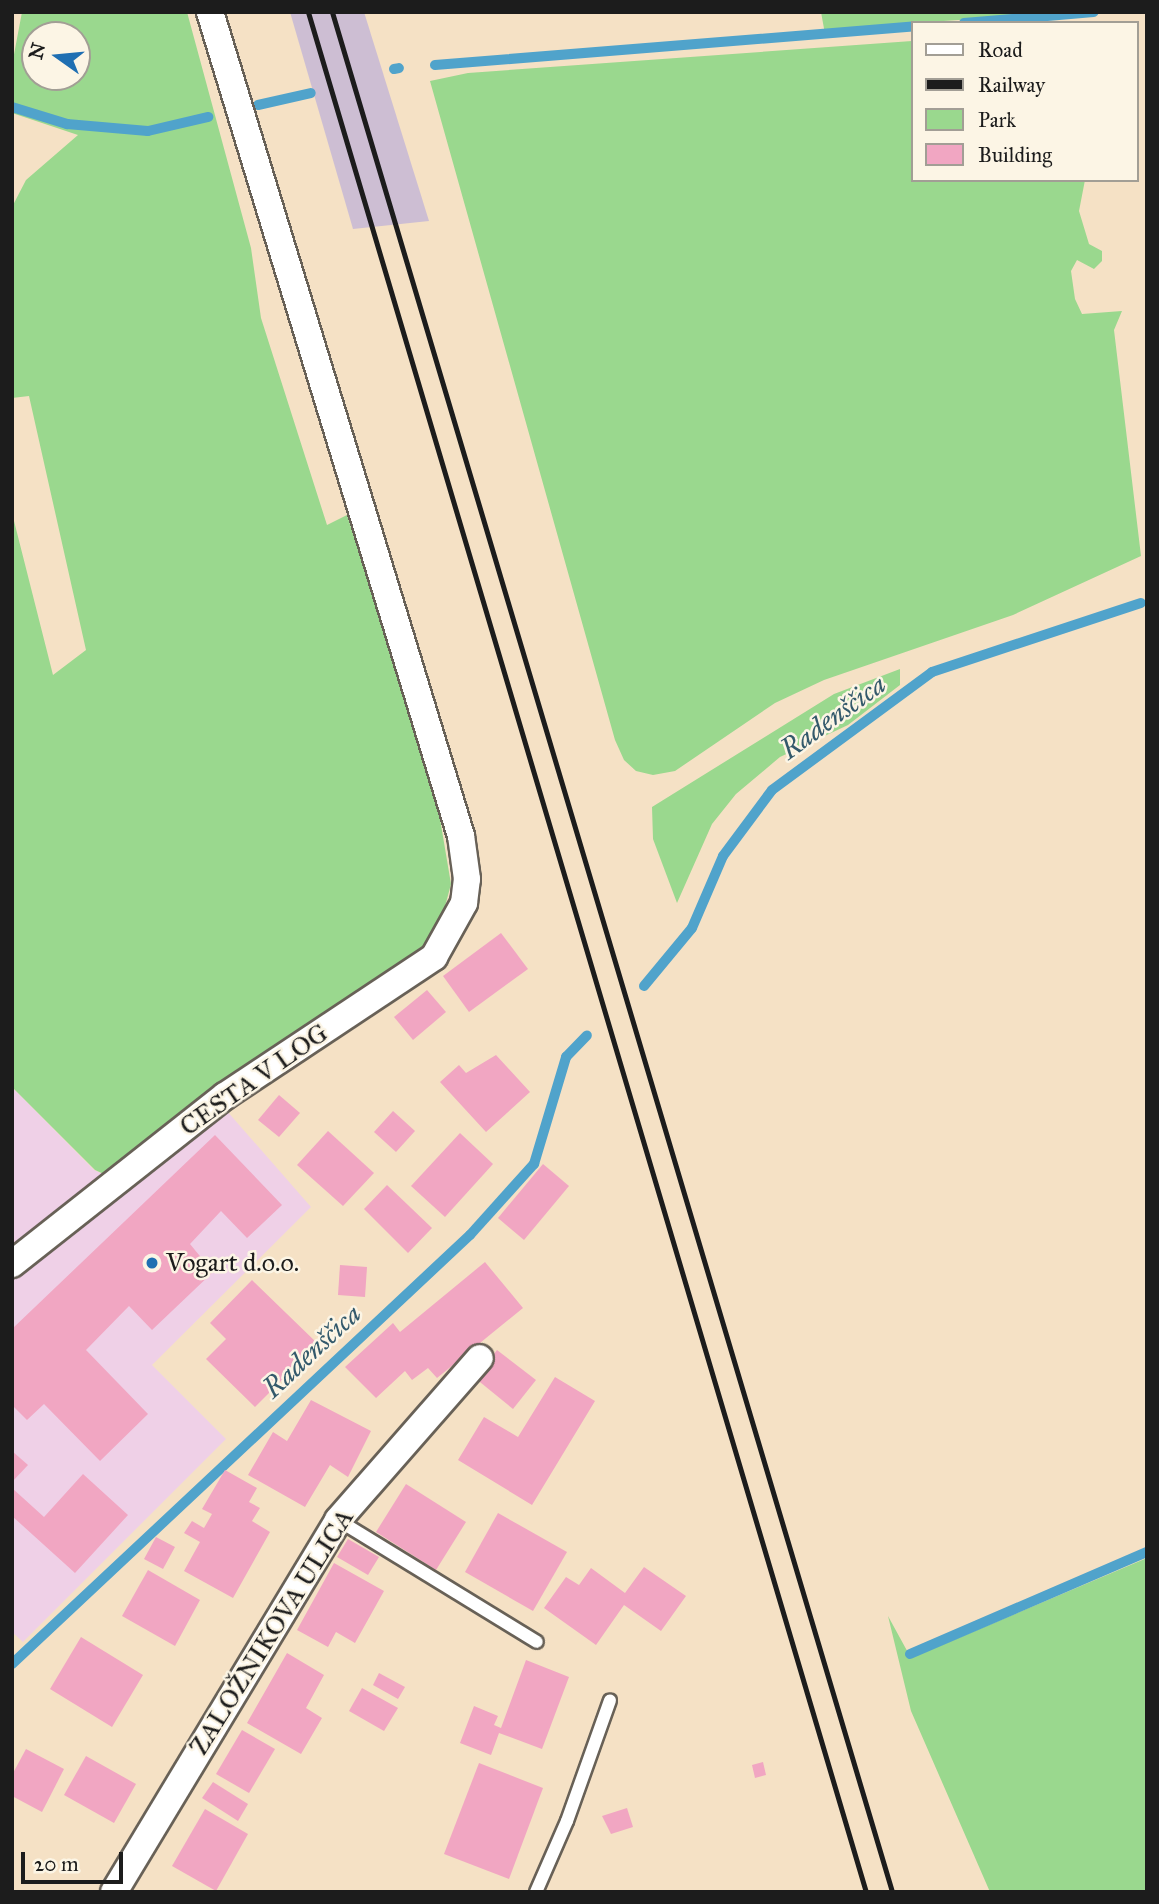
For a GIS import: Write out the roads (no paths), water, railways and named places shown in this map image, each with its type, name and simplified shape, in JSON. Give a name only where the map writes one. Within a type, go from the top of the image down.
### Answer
[{"type":"street","name":"CESTA V LOG","points":[[12,1264],[225,1096],[434,957],[453,930],[464,903],[467,879],[461,836],[210,12]]},
{"type":"street","name":"ZALOŽNIKOVA ULICA","points":[[114,1892],[338,1520],[480,1357]]},
{"type":"lane","points":[[338,1520],[537,1642]]},
{"type":"lane","points":[[536,1892],[610,1700]]},
{"type":"waterway","points":[[988,21],[1094,12]]},
{"type":"waterway","points":[[435,65],[911,27]]},
{"type":"waterway","points":[[394,69],[399,68]]},
{"type":"waterway","points":[[258,105],[311,93]]},
{"type":"waterway","points":[[12,107],[67,124],[148,131],[208,117]]},
{"type":"waterway","name":"Radenščica","points":[[644,986],[692,928],[723,856],[772,790],[932,672],[1141,603]]},
{"type":"waterway","name":"Radenščica","points":[[12,1664],[470,1235],[534,1164],[566,1057],[587,1035]]},
{"type":"waterway","points":[[910,1654],[1147,1552]]},
{"type":"railway","points":[[308,12],[866,1892]]},
{"type":"railway","points":[[332,12],[892,1892]]},
{"type":"place","name":"Vogart d.o.o.","points":[[152,1263]]}]
